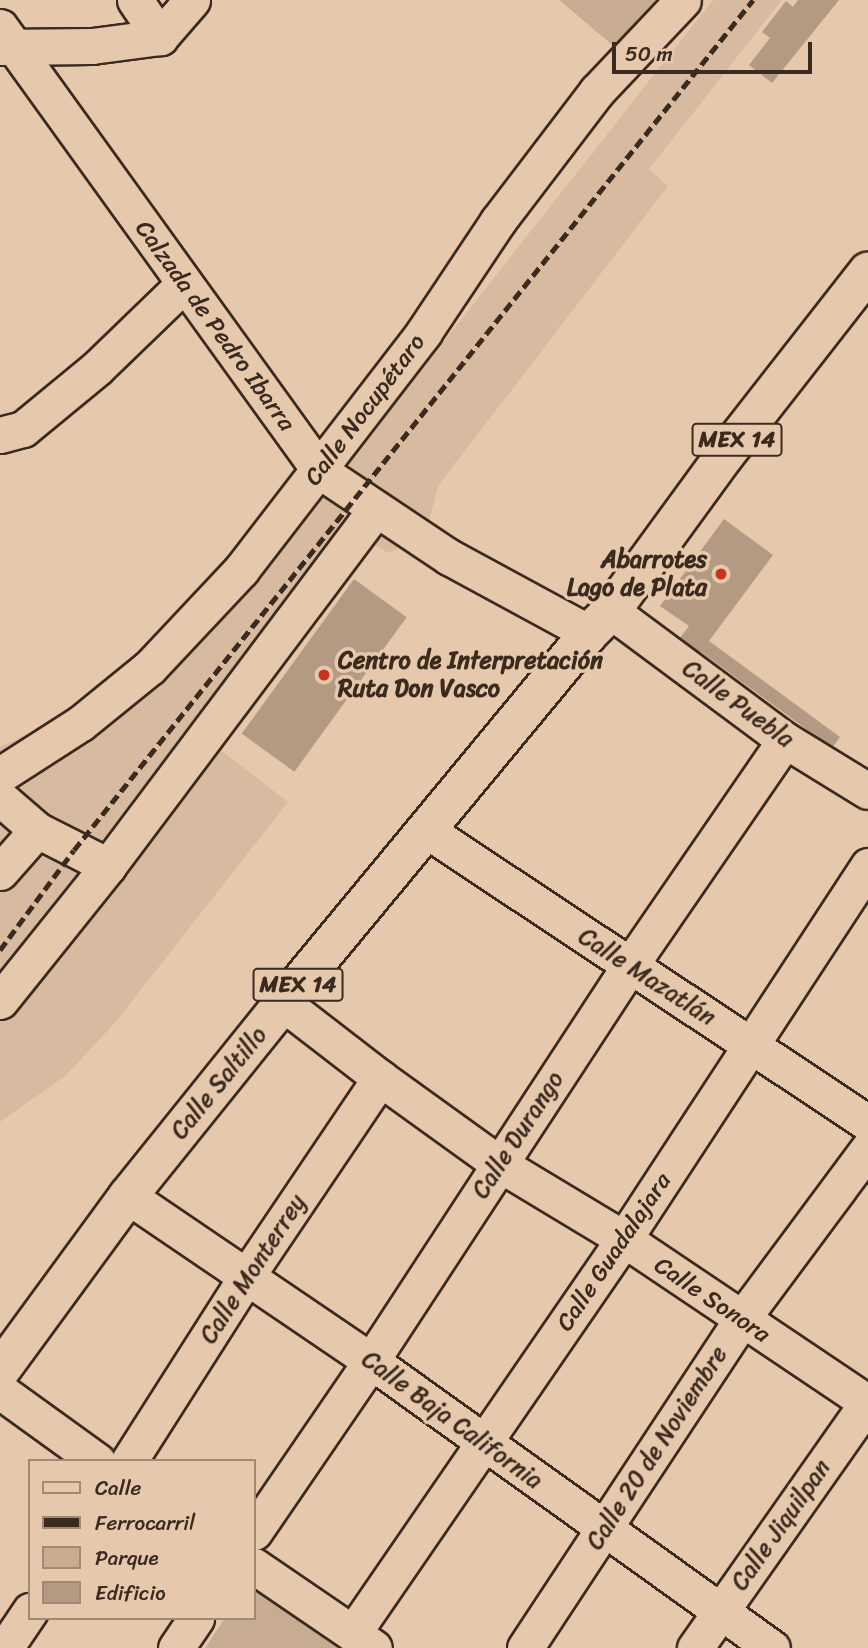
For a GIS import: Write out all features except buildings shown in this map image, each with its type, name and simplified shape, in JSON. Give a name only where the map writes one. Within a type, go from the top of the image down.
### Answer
[{"type":"main road","name":"MEX 14","points":[[600,622],[724,456],[864,288]]},
{"type":"main road","name":"Calle Saltillo","points":[[0,1371],[128,1196],[283,1003],[600,622]]},
{"type":"street","points":[[135,0],[160,37]]},
{"type":"street","points":[[5,40],[92,46],[160,37],[192,0]]},
{"type":"street","name":"Calle Nocupétaro","points":[[0,775],[81,723],[150,667],[241,570],[320,471],[424,332],[498,222],[597,91],[683,0]]},
{"type":"street","name":"Calzada de Pedro Ibarra","points":[[5,40],[320,471],[449,557],[600,622]]},
{"type":"street","points":[[0,435],[23,429],[97,368],[184,284]]},
{"type":"street","points":[[0,1001],[108,866],[376,509]]},
{"type":"street","name":"Calle Puebla","points":[[600,622],[868,791]]},
{"type":"street","name":"Calle Durango","points":[[256,1529],[371,1361],[498,1163],[629,967],[785,740]]},
{"type":"street","points":[[0,798],[37,830],[108,866]]},
{"type":"street","points":[[0,872],[37,830]]},
{"type":"street","name":"Calle Mazatlán","points":[[426,830],[868,1123]]},
{"type":"street","name":"Calle Guadalajara","points":[[363,1640],[485,1443],[624,1239],[868,866]]},
{"type":"street","name":"Calle Sonora","points":[[283,1003],[380,1079],[498,1163],[624,1239],[868,1403]]},
{"type":"street","name":"Calle Monterrey","points":[[130,1459],[246,1277],[380,1079]]},
{"type":"street","name":"Calle 20 de Noviembre","points":[[525,1648],[741,1320],[868,1149]]},
{"type":"street","name":"Calle Baja California","points":[[128,1196],[371,1361],[772,1648]]},
{"type":"street","points":[[0,1391],[94,1459]]},
{"type":"street","name":"Calle Jiquilpan","points":[[695,1648],[868,1403]]},
{"type":"street","points":[[256,1567],[363,1640]]},
{"type":"street","points":[[9,1642],[28,1614]]},
{"type":"street","points":[[176,1648],[195,1620]]},
{"type":"shaded area","points":[[713,0],[782,0],[649,169],[668,186],[438,486],[426,533],[389,553],[373,544],[214,745],[288,802],[114,1024],[65,1076],[0,1122],[0,747],[78,710],[322,496]]},
{"type":"green space","points":[[559,0],[665,0],[623,54]]},
{"type":"green space","points":[[256,1587],[345,1648],[205,1648],[224,1620],[256,1620]]},
{"type":"railway","points":[[0,950],[74,850],[753,0]]},
{"type":"place","name":"Abarrotes Lago de Plata","points":[[721,574]]},
{"type":"place","name":"Centro de Interpretación Ruta Don Vasco","points":[[324,675]]}]
